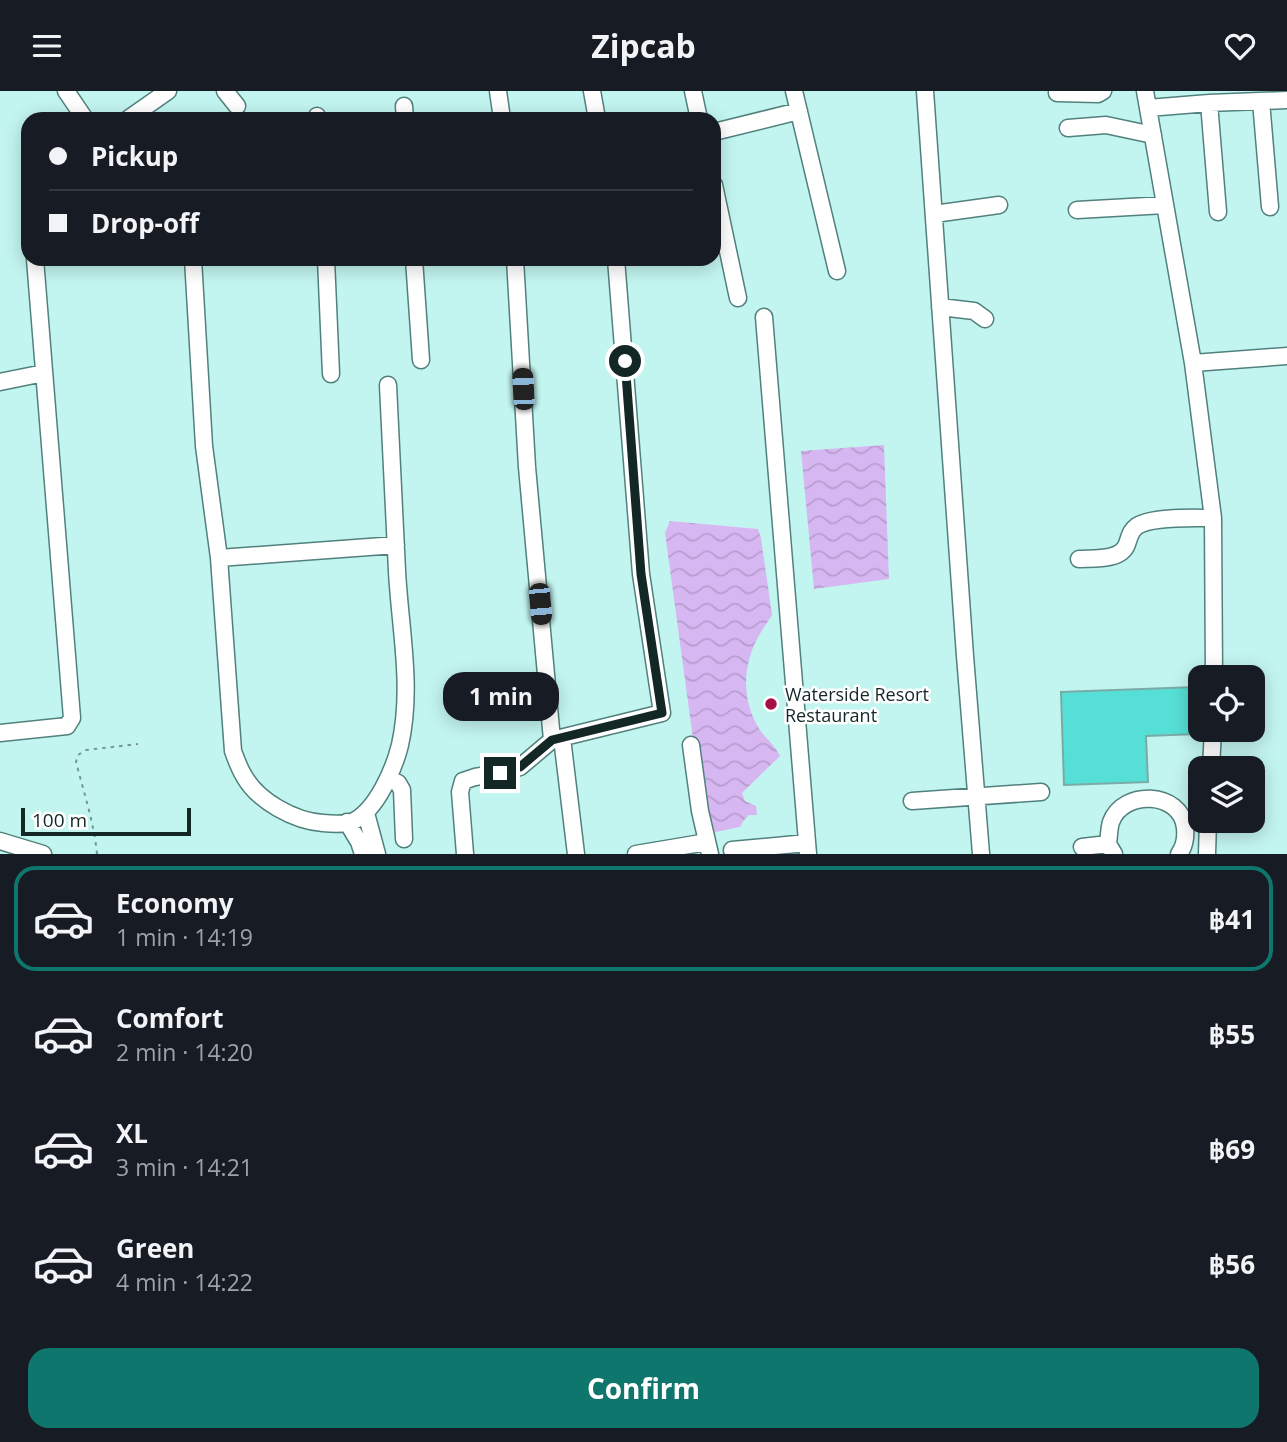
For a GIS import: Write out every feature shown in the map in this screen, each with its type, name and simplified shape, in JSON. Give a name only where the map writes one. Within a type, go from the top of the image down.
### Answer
[{"type":"street","points":[[66,91],[80,112]]},
{"type":"street","points":[[138,112],[168,91]]},
{"type":"street","points":[[225,91],[237,106]]},
{"type":"street","points":[[498,91],[501,112]]},
{"type":"street","points":[[592,91],[596,112]]},
{"type":"street","points":[[692,91],[697,112]]},
{"type":"street","points":[[794,91],[837,271]]},
{"type":"street","points":[[925,91],[981,854]]},
{"type":"street","points":[[1056,93],[1098,94],[1103,91]]},
{"type":"street","points":[[1145,91],[1193,363],[1213,517],[1214,665]]},
{"type":"street","points":[[1148,108],[1287,100]]},
{"type":"street","points":[[1261,101],[1270,207]]},
{"type":"street","points":[[1209,103],[1219,212]]},
{"type":"street","points":[[721,130],[799,111]]},
{"type":"street","points":[[1068,128],[1106,125],[1153,135]]},
{"type":"street","points":[[934,214],[999,205]]},
{"type":"street","points":[[1077,210],[1165,205]]},
{"type":"street","points":[[721,218],[738,298]]},
{"type":"street","points":[[0,733],[66,726],[72,718],[35,266]]},
{"type":"street","points":[[193,266],[204,446],[219,558],[233,751],[244,777],[254,789],[290,816],[311,822],[347,823],[366,813],[388,779],[399,747],[405,711],[406,679],[397,571],[388,385]]},
{"type":"street","points":[[326,266],[331,375]]},
{"type":"street","points":[[414,266],[421,360]]},
{"type":"street","points":[[515,266],[527,467],[557,739],[576,854]]},
{"type":"street","points":[[465,854],[460,792],[463,781],[520,767],[557,739],[662,713],[641,574],[617,266]]},
{"type":"street","points":[[940,307],[968,309],[985,319]]},
{"type":"street","points":[[732,850],[808,849],[764,317]]},
{"type":"street","points":[[1193,363],[1287,356]]},
{"type":"street","points":[[0,382],[44,373]]},
{"type":"street","points":[[1079,559],[1119,555],[1125,551],[1131,531],[1149,520],[1213,517]]},
{"type":"street","points":[[219,558],[397,545]]},
{"type":"street","points":[[636,854],[708,848],[691,745]]},
{"type":"street","points":[[388,779],[398,783],[402,790],[404,839]]},
{"type":"street","points":[[912,801],[1041,792]]},
{"type":"street","points":[[1082,848],[1111,849],[1112,821],[1122,805],[1141,799],[1158,800],[1173,805],[1184,818],[1185,836],[1183,849],[1179,854]]},
{"type":"street","points":[[366,813],[377,854]]},
{"type":"street","points":[[347,823],[363,854]]},
{"type":"street","points":[[1207,854],[1208,833]]},
{"type":"street","points":[[0,841],[43,854]]},
{"type":"path","points":[[97,854],[76,762],[78,755],[86,750],[138,744]]},
{"type":"water","points":[[884,445],[889,579],[814,589],[801,451]]},
{"type":"water","points":[[670,521],[758,529],[772,615],[752,650],[746,685],[754,719],[780,756],[742,793],[745,801],[756,806],[757,815],[749,815],[740,827],[706,834],[665,533]]},
{"type":"building","points":[[1188,687],[1188,734],[1146,736],[1148,782],[1064,785],[1061,692]]},
{"type":"place","name":"Waterside Resort Restaurant","points":[[771,704]]},
{"type":"route","points":[[500,773],[520,767],[552,740],[662,713],[641,574],[625,361]]}]
